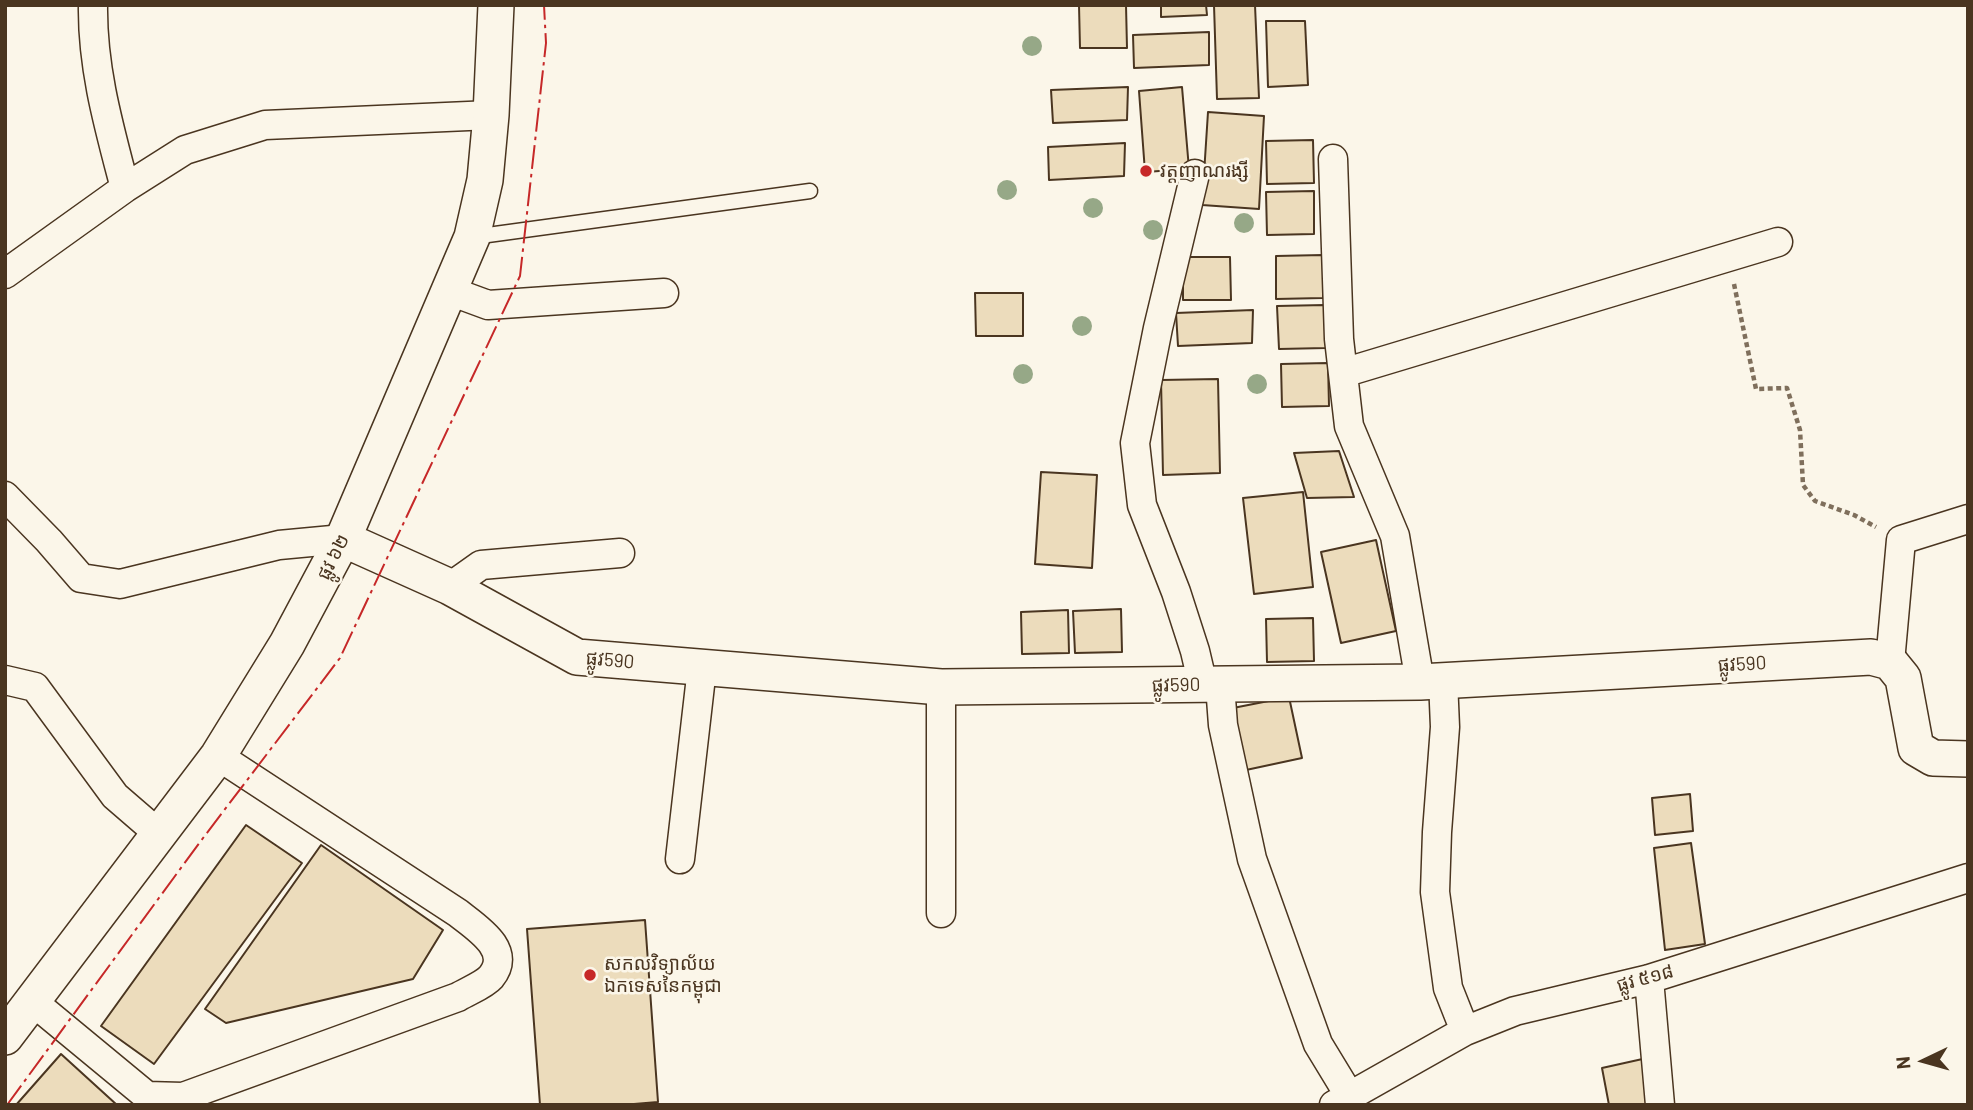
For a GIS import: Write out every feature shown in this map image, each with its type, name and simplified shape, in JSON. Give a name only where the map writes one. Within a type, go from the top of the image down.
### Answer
[{"type":"street","points":[[93,5],[94,50],[102,102],[125,188]]},
{"type":"street","name":"ផ្លូវ ៦២","points":[[5,1037],[218,755],[288,645],[343,539],[472,237],[485,180],[496,5]]},
{"type":"street","points":[[5,274],[125,188],[186,149],[265,125],[491,115]]},
{"type":"street","points":[[1333,159],[1339,339],[1349,426],[1395,536],[1445,727],[1435,892],[1448,988],[1465,1031]]},
{"type":"street","points":[[1195,174],[1158,328],[1135,443],[1142,505],[1176,592],[1195,651],[1211,685],[1223,725],[1252,859],[1318,1044],[1341,1100]]},
{"type":"street","points":[[1343,373],[1778,242]]},
{"type":"street","points":[[450,291],[488,305],[664,292]]},
{"type":"street","points":[[5,496],[81,578],[120,584],[279,545],[343,539]]},
{"type":"street","points":[[1968,519],[1901,540],[1890,663],[1903,678],[1916,748],[1933,758],[1968,760]]},
{"type":"street","name":"ផ្លូវ590","points":[[343,539],[450,587],[577,657],[702,668],[941,687],[1432,681],[1871,657],[1890,663]]},
{"type":"street","points":[[450,587],[481,565],[620,553]]},
{"type":"street","points":[[680,859],[702,668]]},
{"type":"street","points":[[5,680],[35,687],[115,796],[159,834]]},
{"type":"street","points":[[941,687],[941,913]]},
{"type":"street","points":[[33,1001],[147,1096],[183,1097],[458,997],[490,979],[498,965],[498,951],[493,942],[458,913],[218,755]]},
{"type":"street","name":"ផ្លូវ ៥១៨","points":[[1341,1100],[1465,1031],[1515,1011],[1649,979],[1968,878]]},
{"type":"street","points":[[1649,979],[1660,1105]]},
{"type":"lane","points":[[472,237],[810,191]]},
{"type":"path","points":[[1727,256],[1756,389],[1787,388],[1800,430],[1803,485],[1815,501],[1854,514],[1901,540]]},
{"type":"building","points":[[1079,5],[1126,5],[1127,48],[1080,48]]},
{"type":"building","points":[[1161,5],[1206,5],[1207,15],[1161,17]]},
{"type":"building","points":[[1214,5],[1255,5],[1259,98],[1217,99]]},
{"type":"building","points":[[1266,21],[1305,21],[1308,85],[1268,87]]},
{"type":"building","points":[[1209,32],[1209,65],[1134,68],[1133,35]]},
{"type":"building","points":[[1128,87],[1127,120],[1053,123],[1051,90]]},
{"type":"building","points":[[1182,87],[1189,169],[1145,172],[1139,91]]},
{"type":"building","points":[[1208,112],[1264,116],[1259,209],[1202,205]]},
{"type":"building","points":[[1313,140],[1314,183],[1267,184],[1266,141]]},
{"type":"building","points":[[1125,143],[1124,176],[1049,180],[1048,147]]},
{"type":"building","points":[[1314,191],[1314,234],[1267,235],[1266,192]]},
{"type":"building","points":[[1323,255],[1323,298],[1276,299],[1276,256]]},
{"type":"building","points":[[1183,257],[1230,257],[1231,300],[1183,300]]},
{"type":"building","points":[[975,293],[1023,293],[1023,336],[976,336]]},
{"type":"building","points":[[1325,305],[1326,348],[1279,349],[1277,306]]},
{"type":"building","points":[[1253,310],[1252,343],[1178,346],[1176,313]]},
{"type":"building","points":[[1328,363],[1329,406],[1282,407],[1281,364]]},
{"type":"building","points":[[1218,379],[1220,473],[1163,475],[1161,380]]},
{"type":"building","points":[[1339,451],[1354,497],[1307,498],[1294,453]]},
{"type":"building","points":[[1041,472],[1097,475],[1092,568],[1035,564]]},
{"type":"building","points":[[1303,492],[1313,587],[1254,594],[1243,498]]},
{"type":"building","points":[[1376,540],[1396,631],[1341,643],[1321,552]]},
{"type":"building","points":[[1121,609],[1122,652],[1075,653],[1073,611]]},
{"type":"building","points":[[1068,610],[1069,653],[1022,654],[1021,612]]},
{"type":"building","points":[[1313,618],[1314,661],[1267,662],[1266,619]]},
{"type":"building","points":[[1289,697],[1302,758],[1246,770],[1233,708]]},
{"type":"building","points":[[1690,794],[1693,831],[1655,835],[1652,798]]},
{"type":"building","points":[[246,825],[302,863],[154,1064],[101,1026]]},
{"type":"building","points":[[1691,843],[1705,944],[1665,950],[1654,848]]},
{"type":"building","points":[[321,845],[443,930],[413,979],[226,1023],[205,1009]]},
{"type":"building","name":"សកលវិទ្យាល័យ ឯកទេសនៃកម្ពុជា","points":[[645,920],[658,1102],[540,1105],[527,929]]},
{"type":"building","points":[[61,1054],[117,1105],[16,1105]]},
{"type":"building","points":[[1647,1058],[1657,1102],[1643,1105],[1609,1105],[1602,1068]]},
{"type":"power","points":[[7,1105],[200,842],[340,658],[520,276],[546,43],[544,5]]},
{"type":"place","name":"វត្តញាណរង្សី","points":[[1146,171]]},
{"type":"place","name":"សកលវិទ្យាល័យ ឯកទេសនៃកម្ពុជា","points":[[590,975]]}]
